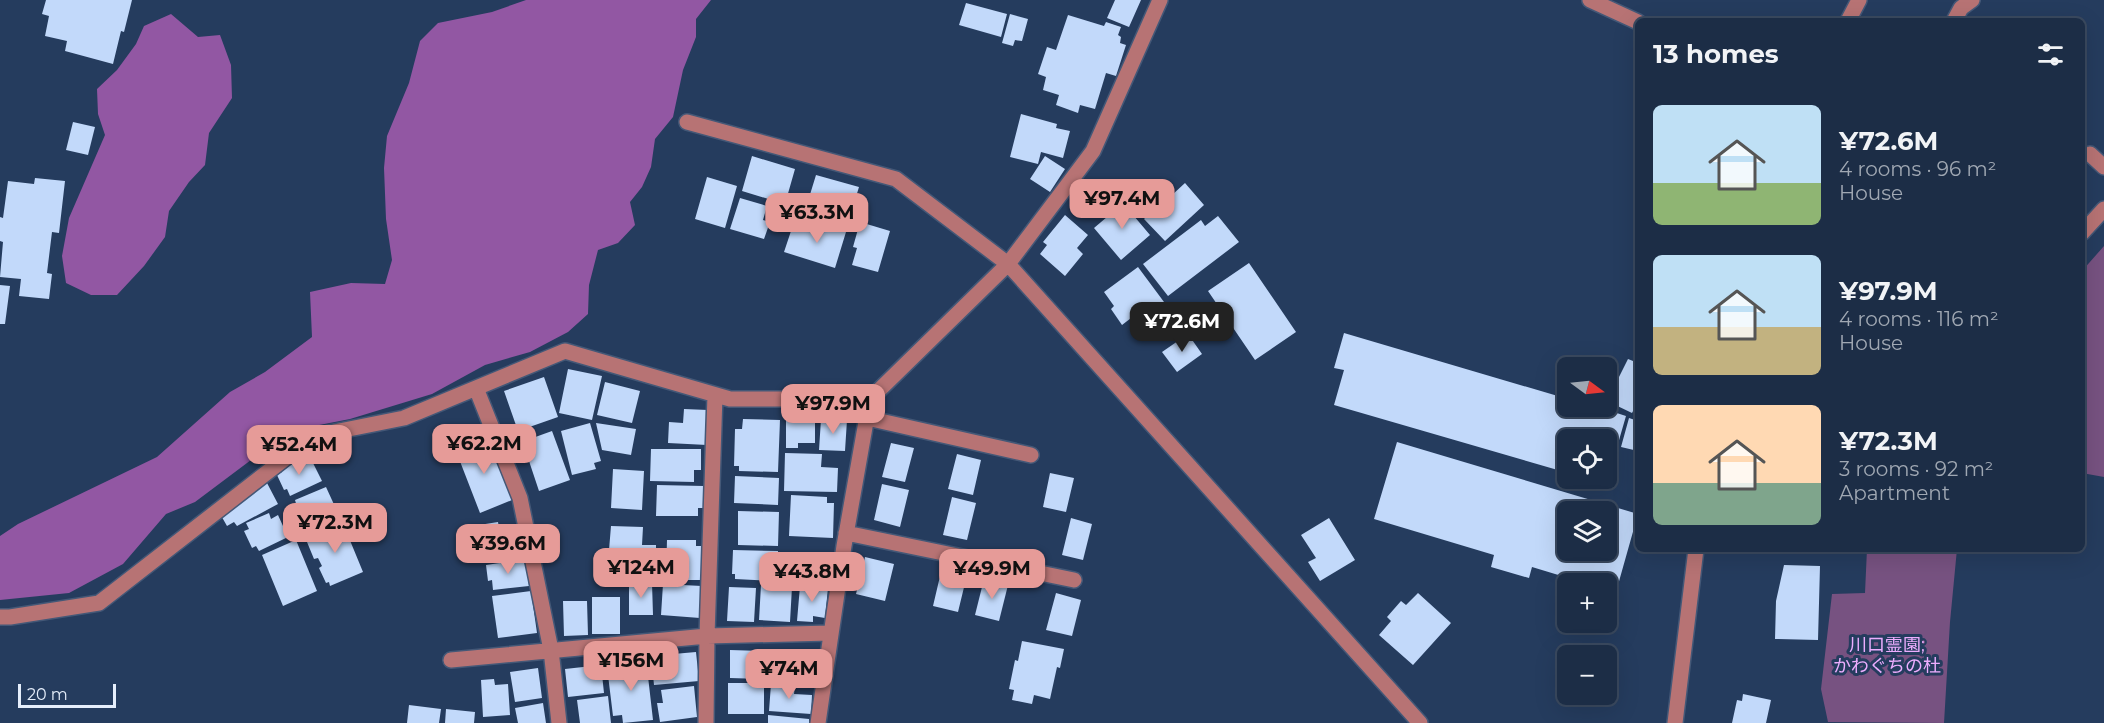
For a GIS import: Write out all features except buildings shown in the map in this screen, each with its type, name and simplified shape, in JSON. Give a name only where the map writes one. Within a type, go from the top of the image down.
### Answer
[{"type":"street","points":[[818,723],[846,533],[870,399],[1008,264],[1093,151],[1160,0]]},
{"type":"street","points":[[1590,0],[1635,21]]},
{"type":"street","points":[[1850,18],[1859,0]]},
{"type":"street","points":[[1956,18],[1961,8],[1972,0]]},
{"type":"street","points":[[687,122],[896,179],[1008,264],[1419,723]]},
{"type":"street","points":[[2090,154],[2104,168]]},
{"type":"street","points":[[2085,230],[2104,209]]},
{"type":"street","points":[[0,617],[99,603],[314,436],[404,418],[565,351],[730,399],[870,399]]},
{"type":"street","points":[[476,388],[519,498],[551,650],[559,723]]},
{"type":"street","points":[[706,723],[715,395]]},
{"type":"street","points":[[867,418],[1030,455]]},
{"type":"street","points":[[846,533],[1074,580]]},
{"type":"street","points":[[1675,723],[1696,552]]},
{"type":"street","points":[[451,660],[707,636],[830,633]]},
{"type":"green space","points":[[2104,246],[2104,477],[2085,474],[2085,268]]},
{"type":"green space","name":"川口霊園; かわぐちの杜","points":[[1867,552],[1957,552],[1944,723],[1828,722],[1821,689],[1832,594],[1865,593]]},
{"type":"shaded area","points":[[526,0],[711,0],[696,19],[696,37],[683,70],[673,117],[655,139],[651,167],[642,187],[630,202],[635,225],[618,243],[598,250],[589,285],[588,314],[568,332],[530,352],[485,365],[432,394],[350,419],[304,428],[263,451],[195,502],[166,514],[123,564],[69,593],[0,600],[0,536],[18,524],[157,457],[230,392],[265,372],[312,337],[310,292],[351,283],[385,284],[392,260],[386,219],[384,168],[387,136],[409,83],[420,41],[438,23],[492,12]]},
{"type":"shaded area","points":[[171,14],[198,37],[220,35],[231,65],[232,98],[209,133],[205,165],[189,182],[169,211],[165,237],[144,266],[117,295],[91,295],[66,283],[62,256],[69,218],[105,135],[98,114],[97,89],[117,70],[136,44],[144,26]]}]
